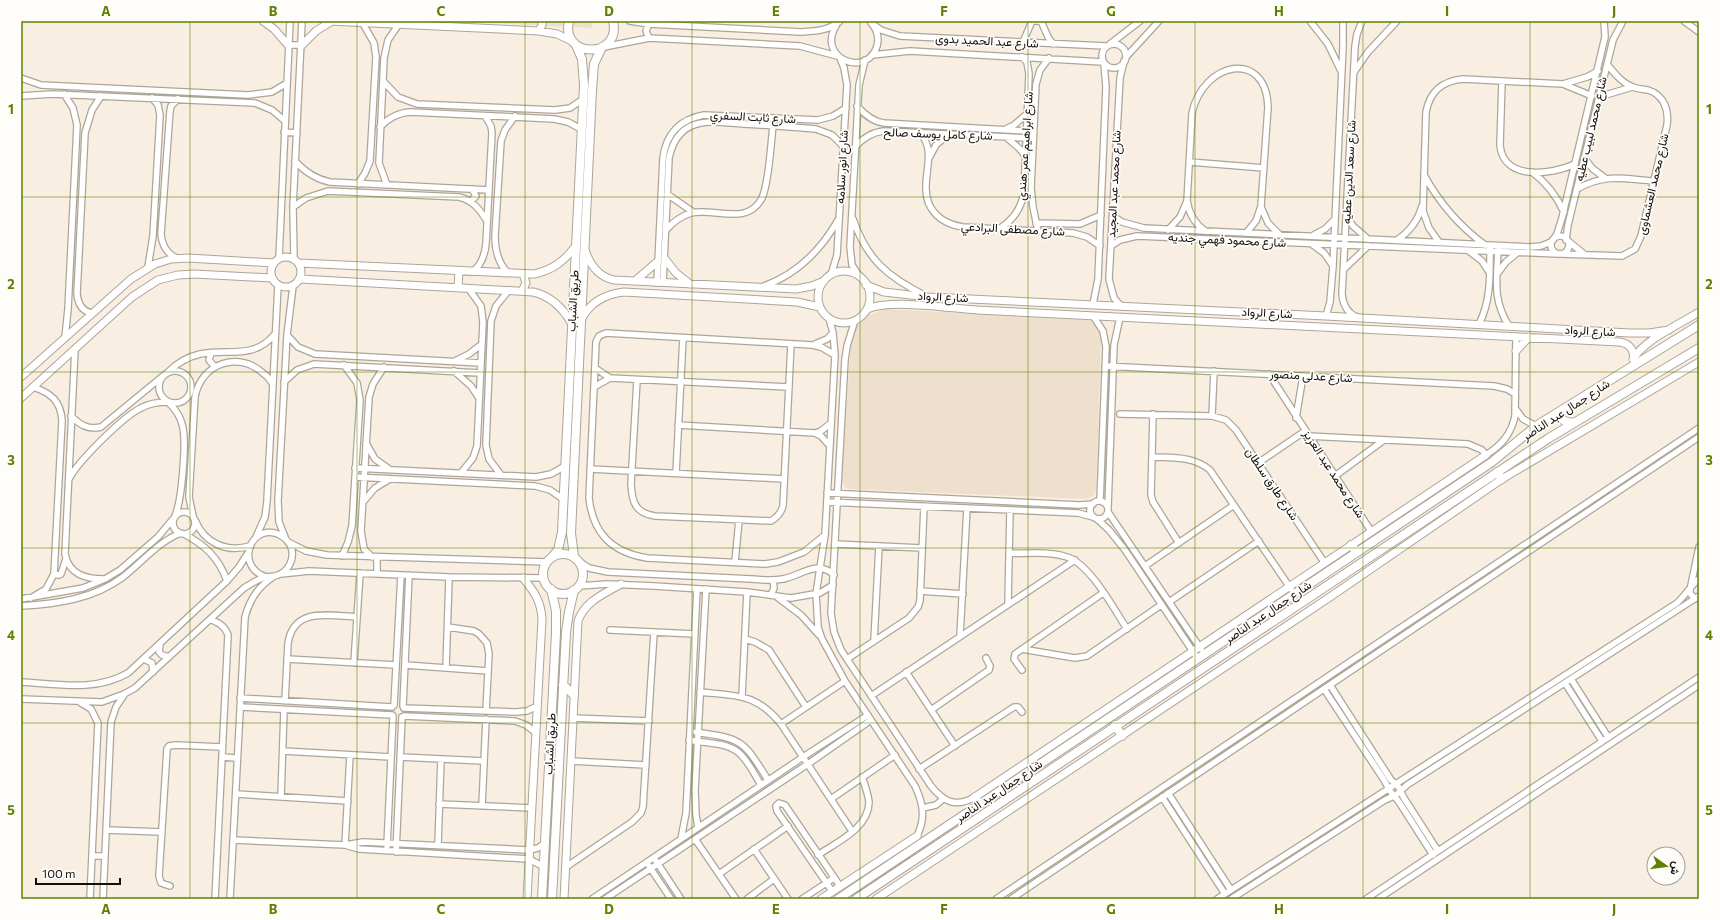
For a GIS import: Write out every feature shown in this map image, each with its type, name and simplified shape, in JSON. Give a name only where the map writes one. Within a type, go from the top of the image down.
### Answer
[{"type":"main road","name":"طريق الشباب","points":[[550,559],[558,550],[560,541],[583,99],[583,68],[580,52],[568,30],[569,21]]},
{"type":"main road","name":"طريق الشباب","points":[[577,559],[571,533],[592,80],[594,64],[603,47],[613,35],[613,21]]},
{"type":"main road","points":[[575,44],[590,50],[603,47]]},
{"type":"main road","name":"شارع جمال عبد الناصر","points":[[838,899],[919,839],[977,801],[1052,756],[1492,462],[1536,426],[1699,325]]},
{"type":"main road","name":"شارع جمال عبد الناصر","points":[[856,899],[1115,725],[1497,472],[1574,422],[1699,348]]},
{"type":"main road","points":[[1559,412],[1561,419],[1564,421],[1574,422]]},
{"type":"main road","points":[[1497,472],[1502,479]]},
{"type":"main road","points":[[1351,545],[1356,552]]},
{"type":"main road","points":[[565,553],[577,559],[584,574],[577,588],[562,594],[551,589],[544,578],[544,570],[550,559],[565,553]]},
{"type":"main road","name":"طريق الشباب","points":[[552,899],[566,632],[569,612],[577,588]]},
{"type":"main road","name":"طريق الشباب","points":[[542,899],[556,632],[556,612],[551,589]]},
{"type":"main road","points":[[563,685],[574,696]]},
{"type":"main road","points":[[1115,725],[1122,736]]},
{"type":"main road","points":[[1066,746],[1072,755]]},
{"type":"main road","points":[[1052,756],[1057,765]]},
{"type":"street","points":[[263,21],[274,29],[288,44],[302,45],[316,31],[332,21]]},
{"type":"street","points":[[290,21],[276,260],[271,268],[272,278],[278,285],[284,288],[293,286],[300,279],[301,269],[297,261],[293,207],[302,21]]},
{"type":"street","points":[[329,21],[539,31],[557,34],[575,44]]},
{"type":"street","points":[[539,31],[542,21]]},
{"type":"street","points":[[630,21],[649,24],[801,32],[821,31],[831,28],[840,22]]},
{"type":"street","points":[[1023,42],[1032,21],[1041,21],[1046,34],[1053,44]]},
{"type":"street","points":[[1140,21],[1107,46],[1102,54],[1104,63],[1111,68],[1115,68],[1159,21]]},
{"type":"street","points":[[1310,21],[1328,44],[1342,73]]},
{"type":"street","name":"شارع سعد الدين عطيه","points":[[1326,316],[1330,302],[1333,266],[1343,21]]},
{"type":"street","name":"شارع سعد الدين عطيه","points":[[1357,317],[1347,311],[1342,300],[1345,268],[1355,46],[1357,34],[1362,21]]},
{"type":"street","points":[[1354,72],[1368,52],[1397,21]]},
{"type":"street","name":"شارع محمد لبيب عطيه","points":[[1552,241],[1557,234],[1564,212],[1598,71],[1605,37],[1604,21]]},
{"type":"street","name":"شارع محمد لبيب عطيه","points":[[1567,241],[1568,225],[1613,40],[1624,21]]},
{"type":"street","points":[[1684,21],[1699,32]]},
{"type":"street","points":[[358,184],[368,167],[371,156],[376,54],[371,36],[362,22]]},
{"type":"street","name":"شارع انور سلامه","points":[[831,275],[837,255],[846,108],[846,77],[839,57],[832,45],[831,38],[832,32],[840,22]]},
{"type":"street","points":[[603,47],[649,38],[800,46],[855,63],[865,60],[872,55],[875,50],[878,39],[877,33],[870,22]]},
{"type":"street","name":"شارع عبد الحميد بدوى","points":[[870,22],[881,30],[900,36],[1107,46]]},
{"type":"street","points":[[387,185],[381,170],[379,155],[384,54],[388,40],[399,24]]},
{"type":"street","points":[[649,24],[646,31],[649,38]]},
{"type":"street","points":[[1107,46],[1113,44],[1121,46],[1125,53],[1125,59]]},
{"type":"street","points":[[1343,46],[1355,46]]},
{"type":"street","name":"شارع عبد الحميد بدوى","points":[[872,55],[900,51],[1049,58],[1104,63]]},
{"type":"street","points":[[376,54],[381,52],[384,54]]},
{"type":"street","name":"شارع ابراهيم عمر هندي","points":[[999,229],[1008,223],[1021,206],[1024,194],[1029,68],[1027,62],[1022,57]]},
{"type":"street","name":"شارع ابراهيم عمر هندي","points":[[1038,231],[1031,188],[1036,84],[1040,70],[1049,58]]},
{"type":"street","name":"شارع محمد عبد المجيد","points":[[1120,305],[1114,298],[1110,284],[1120,78],[1125,59]]},
{"type":"street","name":"شارع انور سلامه","points":[[859,276],[852,265],[850,256],[859,77],[865,60]]},
{"type":"street","name":"شارع محمد عبد المجيد","points":[[1093,304],[1098,288],[1100,246],[1106,87],[1104,63]]},
{"type":"street","name":"شارع محمد العشماوى","points":[[1346,245],[1490,252],[1622,256],[1635,249],[1641,236],[1667,125],[1667,111],[1661,98],[1655,93],[1632,87],[1622,81],[1607,64]]},
{"type":"street","points":[[1168,230],[1180,217],[1187,201],[1192,113],[1198,94],[1211,78],[1230,69],[1241,69],[1251,72],[1259,79],[1267,97],[1261,206],[1256,221],[1246,233]]},
{"type":"street","points":[[1439,242],[1433,236],[1425,220],[1423,202],[1426,112],[1428,101],[1434,92],[1442,84],[1452,80],[1463,79],[1563,84],[1581,79],[1598,71]]},
{"type":"street","points":[[21,78],[41,85],[248,95],[272,92],[287,83]]},
{"type":"street","points":[[382,81],[392,92],[411,103],[563,110],[570,108],[583,99]]},
{"type":"street","points":[[1502,81],[1500,152],[1508,165],[1515,169],[1532,172],[1550,172],[1575,164]]},
{"type":"street","points":[[1563,84],[1592,96]]},
{"type":"street","points":[[65,338],[77,132],[74,112],[67,94],[70,86]]},
{"type":"street","points":[[1599,97],[1632,87]]},
{"type":"street","points":[[21,96],[39,94],[67,94],[247,102],[264,106],[275,112],[285,121]]},
{"type":"street","points":[[247,102],[250,99],[248,95]]},
{"type":"street","points":[[91,313],[86,312],[82,308],[78,299],[85,133],[92,110],[101,96]]},
{"type":"street","points":[[148,267],[153,236],[160,115],[158,105],[152,98]]},
{"type":"street","points":[[178,99],[171,106],[170,111],[162,237],[167,252],[171,256],[179,258]]},
{"type":"street","points":[[410,112],[409,108],[411,103]]},
{"type":"street","name":"شارع كامل يوسف صالح","points":[[858,106],[864,114],[880,123],[1027,131]]},
{"type":"street","points":[[508,273],[500,262],[495,244],[501,141],[505,130],[515,117],[515,108]]},
{"type":"street","name":"شارع ثابت السفري","points":[[660,283],[657,273],[657,262],[664,148],[670,136],[679,125],[686,120],[704,115],[818,120],[833,116],[846,108]]},
{"type":"street","points":[[380,127],[390,117],[403,112],[410,112],[561,120],[581,129]]},
{"type":"street","points":[[1006,130],[1014,126],[1028,112]]},
{"type":"street","points":[[472,272],[481,263],[484,257],[488,221],[492,133],[491,126],[485,116]]},
{"type":"street","points":[[816,129],[818,126],[818,120]]},
{"type":"street","name":"شارع ثابت السفري","points":[[660,283],[664,273],[671,148],[682,132],[699,124],[716,122],[816,129],[832,135],[844,147]]},
{"type":"street","points":[[880,123],[878,125],[880,131]]},
{"type":"street","points":[[666,230],[674,222],[692,212],[739,214],[752,209],[758,204],[764,191],[773,126]]},
{"type":"street","points":[[77,132],[81,128],[85,130],[85,133]]},
{"type":"street","name":"شارع كامل يوسف صالح","points":[[855,147],[870,134],[880,131],[1027,138]]},
{"type":"street","points":[[284,132],[297,133]]},
{"type":"street","name":"شارع مصطفى البرادعي","points":[[921,132],[927,146],[928,161],[926,197],[935,215],[943,222],[953,226],[1080,234],[1088,237],[1100,246]]},
{"type":"street","name":"شارع مصطفى البرادعي","points":[[928,161],[936,146],[949,134]]},
{"type":"street","points":[[1006,137],[1020,149],[1026,157]]},
{"type":"street","points":[[371,156],[375,158],[379,155]]},
{"type":"street","points":[[1584,158],[1593,169],[1605,178]]},
{"type":"street","points":[[295,161],[314,177],[338,183],[489,190]]},
{"type":"street","points":[[1190,162],[1264,168]]},
{"type":"street","points":[[1532,172],[1551,190],[1564,212]]},
{"type":"street","points":[[1424,175],[1444,207],[1456,221],[1488,245],[1490,252],[1489,274],[1486,302],[1479,324],[1479,335]]},
{"type":"street","points":[[1577,189],[1591,182],[1605,178],[1654,181]]},
{"type":"street","points":[[337,191],[334,187],[338,183]]},
{"type":"street","points":[[471,201],[476,196],[472,189]]},
{"type":"street","points":[[293,207],[313,195],[337,191],[459,197],[471,201],[488,221]]},
{"type":"street","points":[[668,194],[692,212]]},
{"type":"street","points":[[1187,201],[1194,221],[1205,231]]},
{"type":"street","points":[[1396,240],[1404,235],[1414,224],[1423,202]]},
{"type":"street","points":[[1021,206],[1027,209],[1033,207]]},
{"type":"street","points":[[1261,206],[1268,223],[1280,235]]},
{"type":"street","name":"شارع مصطفى البرادعي","points":[[1036,223],[1080,224],[1101,215]]},
{"type":"street","points":[[852,216],[863,243],[880,266],[890,276],[928,297]]},
{"type":"street","name":"شارع محمود فهمي جنديه","points":[[1113,216],[1133,226],[1144,228],[1346,238]]},
{"type":"street","points":[[1347,217],[1356,230],[1368,239]]},
{"type":"street","points":[[761,288],[787,275],[805,262],[825,241],[839,218]]},
{"type":"street","points":[[1311,236],[1324,229],[1335,218]]},
{"type":"street","points":[[1131,236],[1130,231],[1133,226]]},
{"type":"street","points":[[153,236],[156,240],[162,237]]},
{"type":"street","name":"شارع محمود فهمي جنديه","points":[[1111,246],[1120,240],[1131,236],[1346,245]]},
{"type":"street","points":[[1346,238],[1536,247],[1552,241],[1560,236],[1584,254]]},
{"type":"street","points":[[1552,241],[1551,248],[1559,254],[1567,250],[1567,241]]},
{"type":"street","points":[[486,244],[491,247],[495,244]]},
{"type":"street","points":[[1311,244],[1324,253],[1333,266]]},
{"type":"street","points":[[1498,245],[1496,274],[1498,302],[1504,319],[1509,326]]},
{"type":"street","points":[[1345,268],[1368,246]]},
{"type":"street","points":[[21,377],[91,313],[131,279],[148,267],[163,261],[179,258],[276,260],[288,257],[297,261],[472,272],[534,274],[554,268],[562,262],[575,247]]},
{"type":"street","points":[[585,250],[591,265],[602,276],[609,279],[625,281],[761,288],[804,288],[824,281],[831,275],[843,271],[851,272],[859,276],[866,285],[870,297],[867,309],[855,320],[846,346],[831,613],[833,627],[837,642],[847,659],[919,769],[931,786],[943,799],[956,802],[969,800],[977,801],[1199,646],[1500,446],[1510,432],[1515,416],[1516,337]]},
{"type":"street","points":[[1469,251],[1482,261],[1489,274]]},
{"type":"street","points":[[1496,274],[1506,262],[1517,253]]},
{"type":"street","points":[[665,259],[676,273],[690,284]]},
{"type":"street","points":[[635,281],[657,262]]},
{"type":"street","points":[[458,288],[459,271]]},
{"type":"street","points":[[657,273],[664,273]]},
{"type":"street","points":[[22,397],[132,297],[158,280],[178,275],[194,274],[272,278]]},
{"type":"street","points":[[522,291],[526,283],[523,274]]},
{"type":"street","points":[[300,279],[509,290],[541,294],[549,298],[562,309],[572,324]]},
{"type":"street","points":[[624,292],[622,288],[625,281]]},
{"type":"street","points":[[822,639],[817,615],[816,594],[825,535],[835,355],[833,333],[829,318],[820,307],[818,294],[824,281]]},
{"type":"street","points":[[21,682],[83,686],[99,684],[119,678],[128,673],[160,645],[239,568],[250,546],[256,538],[265,517],[278,285]]},
{"type":"street","name":"شارع الرواد","points":[[866,285],[884,292],[928,297],[1120,305],[1639,333],[1668,330]]},
{"type":"street","points":[[279,575],[285,571],[292,560],[291,547],[279,522],[278,501],[287,335],[293,286]]},
{"type":"street","points":[[461,473],[470,464],[477,446],[483,318],[481,306],[468,288]]},
{"type":"street","points":[[501,475],[489,459],[486,445],[492,318],[496,306],[509,290]]},
{"type":"street","points":[[581,320],[586,312],[596,302],[608,295],[624,292],[798,302],[820,307]]},
{"type":"street","points":[[68,299],[73,303],[78,299]]},
{"type":"street","name":"شارع الرواد","points":[[867,309],[884,304],[1619,342],[1628,344],[1632,348],[1634,358]]},
{"type":"street","points":[[1093,304],[1093,316],[1103,331],[1105,339],[1100,501]]},
{"type":"street","points":[[1630,369],[1634,358],[1646,344],[1696,314],[1699,304]]},
{"type":"street","points":[[827,502],[1078,513],[1095,518],[1103,518],[1108,510],[1114,345],[1120,317],[1120,305]]},
{"type":"street","points":[[483,318],[487,316],[492,318]]},
{"type":"street","points":[[1326,316],[1326,327]]},
{"type":"street","points":[[1357,317],[1357,328]]},
{"type":"street","points":[[829,318],[842,323],[855,320]]},
{"type":"street","points":[[1619,332],[1622,336],[1619,342]]},
{"type":"street","points":[[812,345],[827,339],[833,333]]},
{"type":"street","points":[[61,409],[66,407],[85,427],[101,427],[187,358],[201,354],[251,351],[264,345],[275,334]]},
{"type":"street","points":[[825,535],[815,544],[792,558],[765,564],[647,558],[634,556],[622,551],[606,539],[595,523],[589,498],[594,368],[597,339],[602,334],[812,345],[820,347],[835,355]]},
{"type":"street","points":[[287,335],[298,347],[314,354],[481,363]]},
{"type":"street","points":[[676,473],[683,338]]},
{"type":"street","points":[[1516,351],[1529,338]]},
{"type":"street","points":[[454,362],[469,354],[482,344]]},
{"type":"street","points":[[637,380],[632,496],[635,504],[640,510],[647,515],[765,522],[777,517],[783,506],[791,344]]},
{"type":"street","points":[[54,574],[57,576],[61,574],[66,559],[65,549],[75,349]]},
{"type":"street","points":[[211,353],[209,360],[214,366]]},
{"type":"street","points":[[314,354],[314,364]]},
{"type":"street","points":[[426,360],[426,369]]},
{"type":"street","points":[[250,546],[234,549],[218,545],[205,536],[194,518],[189,497],[195,397],[203,377],[214,366],[230,362],[248,364],[264,374],[272,384]]},
{"type":"street","points":[[876,899],[1122,736],[1502,479],[1699,362]]},
{"type":"street","points":[[284,382],[297,370],[314,364],[480,372]]},
{"type":"street","points":[[342,556],[351,534],[360,396],[357,383],[344,365]]},
{"type":"street","name":"شارع عدلى منصور","points":[[1105,366],[1498,386],[1515,394]]},
{"type":"street","points":[[377,574],[375,557],[364,549],[361,538],[362,502],[369,397],[373,384],[384,367]]},
{"type":"street","points":[[594,368],[610,378],[789,387]]},
{"type":"street","points":[[195,397],[191,390],[189,378],[180,371],[166,374],[160,381],[160,394],[179,415],[184,430],[180,500],[173,526],[182,534],[202,545],[214,556],[222,568],[227,581]]},
{"type":"street","points":[[454,371],[466,380],[479,398]]},
{"type":"street","points":[[1120,414],[1212,416],[1214,372]]},
{"type":"street","name":"شارع محمد عبد العزيز","points":[[1269,374],[1296,418],[1371,531]]},
{"type":"street","name":"شارع محمد عبد العزيز","points":[[1296,418],[1303,376]]},
{"type":"street","points":[[594,387],[610,378]]},
{"type":"street","points":[[68,481],[80,462],[134,412],[154,403],[181,403],[186,400],[191,390],[199,384]]},
{"type":"street","points":[[31,598],[46,589],[54,574],[62,428],[61,409],[54,397],[48,392],[33,387]]},
{"type":"street","points":[[360,396],[364,394],[369,397]]},
{"type":"street","points":[[1515,407],[1523,419],[1536,426]]},
{"type":"street","points":[[1153,414],[1151,488],[1153,502],[1179,543]]},
{"type":"street","name":"شارع طارق سلطان","points":[[1212,416],[1220,417],[1232,425],[1324,562]]},
{"type":"street","points":[[678,425],[815,433],[821,431],[831,423]]},
{"type":"street","points":[[996,899],[1699,428]]},
{"type":"street","points":[[815,433],[821,436],[830,446]]},
{"type":"street","points":[[1258,463],[1307,434],[1384,440],[1468,444],[1482,450],[1486,455]]},
{"type":"street","points":[[1011,899],[1699,437]]},
{"type":"street","points":[[1335,476],[1384,440]]},
{"type":"street","points":[[366,442],[375,459],[391,470]]},
{"type":"street","points":[[1102,443],[1110,443]]},
{"type":"street","points":[[477,446],[480,447],[486,445]]},
{"type":"street","points":[[1152,458],[1185,458],[1203,464],[1210,470],[1295,594]]},
{"type":"street","points":[[355,468],[529,477],[551,474],[565,466]]},
{"type":"street","points":[[590,468],[784,479]]},
{"type":"street","points":[[355,477],[529,485],[550,490],[563,499]]},
{"type":"street","points":[[529,477],[532,480],[529,485]]},
{"type":"street","points":[[362,502],[375,488],[390,479]]},
{"type":"street","points":[[827,493],[1079,505],[1093,504],[1100,501],[1105,503],[1108,510],[1199,646],[1201,657]]},
{"type":"street","points":[[267,501],[271,503],[278,501]]},
{"type":"street","points":[[1093,504],[1090,512],[1114,536],[1192,651],[1201,657]]},
{"type":"street","points":[[1145,566],[1234,505]]},
{"type":"street","points":[[847,659],[914,613],[920,601],[924,506]]},
{"type":"street","points":[[960,636],[967,508]]},
{"type":"street","points":[[1008,604],[1010,510]]},
{"type":"street","points":[[21,599],[83,588],[105,579],[120,570],[158,537],[174,518],[182,512],[186,512],[194,518]]},
{"type":"street","points":[[21,606],[76,599],[99,591],[117,582],[168,540],[192,530],[194,518]]},
{"type":"street","points":[[735,562],[739,520]]},
{"type":"street","points":[[256,538],[260,535],[276,533],[297,547],[316,554],[342,556],[550,559]]},
{"type":"street","points":[[1169,602],[1259,541]]},
{"type":"street","points":[[835,544],[922,548]]},
{"type":"street","points":[[874,641],[879,546]]},
{"type":"street","points":[[1231,899],[1394,796],[1407,785],[1697,598],[1690,593],[1690,586],[1699,547]]},
{"type":"street","points":[[1518,550],[1522,556]]},
{"type":"street","points":[[248,552],[251,565],[260,574],[266,577],[309,571],[449,577],[544,578]]},
{"type":"street","points":[[1009,553],[1063,556],[1075,560],[1086,569],[1127,629]]},
{"type":"street","points":[[66,559],[73,571],[79,575],[87,578],[105,579]]},
{"type":"street","points":[[577,559],[589,568],[606,571],[773,580],[785,579],[804,571],[819,568],[827,569],[834,575]]},
{"type":"street","points":[[871,696],[1075,560]]},
{"type":"street","points":[[354,663],[360,573]]},
{"type":"street","points":[[387,851],[392,716],[401,575]]},
{"type":"street","points":[[396,852],[400,757],[403,716],[405,712],[403,707],[404,665],[409,575]]},
{"type":"street","points":[[21,699],[102,702],[124,694],[144,681],[244,588],[266,577]]},
{"type":"street","points":[[230,899],[245,617],[252,598],[258,590],[273,577]]},
{"type":"street","points":[[446,668],[449,577]]},
{"type":"street","points":[[523,578],[538,597],[542,619],[527,899]]},
{"type":"street","points":[[1217,899],[1677,603],[1686,594],[1690,586],[1699,579]]},
{"type":"street","points":[[773,580],[773,596]]},
{"type":"street","points":[[577,588],[621,584],[800,597],[825,591],[833,585]]},
{"type":"street","points":[[564,899],[578,628],[581,614],[589,603],[621,584]]},
{"type":"street","points":[[681,839],[686,813],[697,589]]},
{"type":"street","points":[[698,827],[695,803],[706,589]]},
{"type":"street","points":[[920,591],[963,594]]},
{"type":"street","points":[[742,696],[747,592]]},
{"type":"street","points":[[1022,670],[1013,656],[1103,593]]},
{"type":"street","points":[[773,596],[801,615],[822,639],[845,680],[915,786],[922,808],[922,823],[919,839],[821,899]]},
{"type":"street","points":[[1022,649],[1069,658],[1081,658],[1092,653],[1161,605]]},
{"type":"street","points":[[285,701],[289,636],[292,629],[303,619],[317,615],[357,618]]},
{"type":"street","points":[[210,619],[224,627],[228,635],[215,899]]},
{"type":"street","points":[[448,627],[474,631],[484,638],[488,649],[486,711]]},
{"type":"street","points":[[610,630],[695,634]]},
{"type":"street","points":[[566,867],[637,818],[641,813],[644,801],[654,632]]},
{"type":"street","points":[[745,639],[755,642],[769,650],[806,707]]},
{"type":"street","points":[[160,645],[159,652],[165,657],[169,657]]},
{"type":"street","points":[[931,710],[989,670],[990,666],[986,658]]},
{"type":"street","points":[[144,659],[152,663],[153,672]]},
{"type":"street","points":[[287,659],[396,665]]},
{"type":"street","points":[[404,665],[488,671]]},
{"type":"street","points":[[1342,668],[1346,674]]},
{"type":"street","points":[[906,672],[955,746]]},
{"type":"street","points":[[1366,899],[1699,677]]},
{"type":"street","points":[[1571,679],[1608,738]]},
{"type":"street","points":[[781,724],[845,680]]},
{"type":"street","points":[[1565,683],[1602,741]]},
{"type":"street","points":[[1330,685],[1391,780],[1401,791],[1435,853]]},
{"type":"street","points":[[1378,899],[1699,685]]},
{"type":"street","points":[[1324,689],[1384,780],[1388,789],[1435,853]]},
{"type":"street","points":[[700,692],[742,696],[764,706],[781,724],[852,831]]},
{"type":"street","points":[[1304,693],[1309,699]]},
{"type":"street","points":[[103,899],[111,722],[116,707],[124,694]]},
{"type":"street","points":[[240,698],[393,706],[398,704],[403,707],[522,712],[537,706]]},
{"type":"street","points":[[77,702],[91,709],[98,723],[90,899]]},
{"type":"street","points":[[919,769],[1014,707],[1018,707],[1022,712]]},
{"type":"street","points":[[240,708],[392,716],[397,718],[403,716],[521,722],[535,732]]},
{"type":"street","points":[[281,797],[284,710]]},
{"type":"street","points":[[573,718],[648,721]]},
{"type":"street","points":[[592,899],[803,757],[870,718]]},
{"type":"street","points":[[605,899],[808,764],[870,718]]},
{"type":"street","points":[[482,806],[486,720]]},
{"type":"street","points":[[690,731],[727,736],[742,743],[748,749],[768,780]]},
{"type":"street","points":[[689,740],[725,746],[737,751],[761,785]]},
{"type":"street","points":[[170,886],[163,885],[159,879],[167,749],[169,746],[176,745],[222,747]]},
{"type":"street","points":[[283,751],[391,756]]},
{"type":"street","points":[[345,845],[350,755]]},
{"type":"street","points":[[831,799],[894,755]]},
{"type":"street","points":[[222,757],[237,758]]},
{"type":"street","points":[[400,757],[484,761]]},
{"type":"street","points":[[438,845],[441,759]]},
{"type":"street","points":[[571,761],[646,765]]},
{"type":"street","points":[[1186,773],[1190,779]]},
{"type":"street","points":[[818,855],[852,831],[863,820],[869,802],[862,777]]},
{"type":"street","points":[[1168,793],[1231,890]]},
{"type":"street","points":[[236,794],[348,801]]},
{"type":"street","points":[[1521,796],[1524,801]]},
{"type":"street","points":[[1162,797],[1225,894]]},
{"type":"street","points":[[922,808],[936,805],[943,799]]},
{"type":"street","points":[[832,891],[776,808],[779,803],[783,804],[840,886]]},
{"type":"street","points":[[439,804],[532,808]]},
{"type":"street","points":[[1136,806],[1140,812]]},
{"type":"street","points":[[719,874],[788,826]]},
{"type":"street","points":[[106,830],[162,832]]},
{"type":"street","points":[[695,839],[736,899]]},
{"type":"street","points":[[233,840],[345,845],[359,849],[396,852],[529,859],[544,867]]},
{"type":"street","points":[[345,845],[360,842],[529,850],[538,848],[545,843]]},
{"type":"street","points":[[754,849],[788,899]]},
{"type":"street","points":[[92,856],[105,856]]},
{"type":"street","points":[[654,857],[681,899]]},
{"type":"street","points":[[646,862],[671,899]]},
{"type":"street","points":[[1255,875],[1259,881]]},
{"type":"street","points":[[802,899],[834,878]]},
{"type":"street","points":[[747,899],[774,880]]},
{"type":"shaded area","points":[[447,21],[592,21],[592,28]]},
{"type":"shaded area","points":[[885,309],[1089,320],[1095,324],[1101,336],[1101,343],[1096,491],[1093,496],[1085,499],[850,489],[845,487],[842,482],[842,477],[851,339],[854,330],[867,316]]}]
